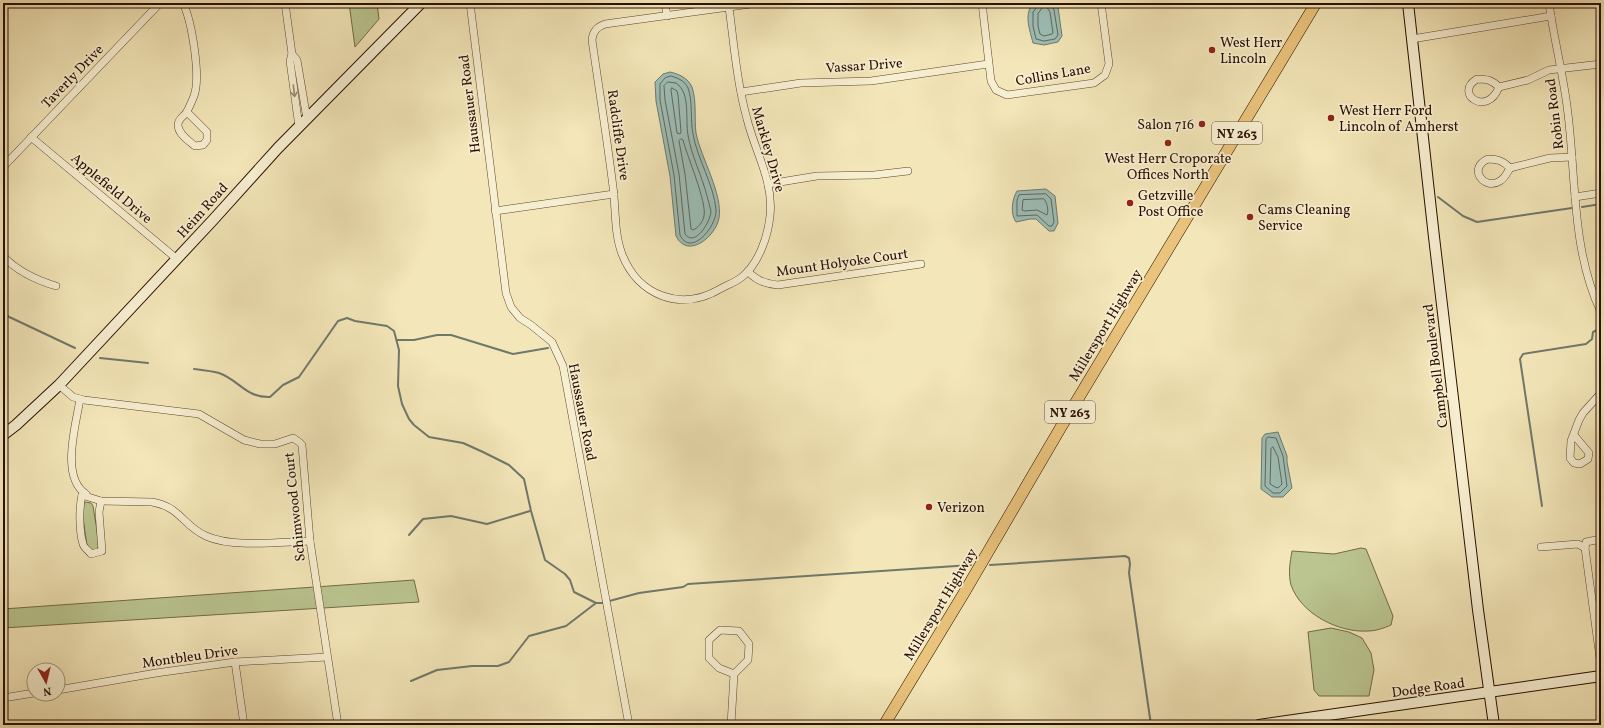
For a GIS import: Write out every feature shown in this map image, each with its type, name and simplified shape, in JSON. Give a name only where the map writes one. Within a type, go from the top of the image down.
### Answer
[{"type":"main road","name":"Millersport Highway","points":[[884,725],[1316,3]]},
{"type":"street","name":"Taverly Drive","points":[[3,167],[160,3]]},
{"type":"street","points":[[183,3],[189,21],[197,77],[195,94],[187,112],[179,120],[178,128],[181,133],[195,146],[204,145],[207,140],[207,132],[187,112]]},
{"type":"street","points":[[285,3],[292,54],[290,61],[299,127]]},
{"type":"street","name":"Heim Road","points":[[3,435],[16,426],[59,385],[177,259],[256,171],[421,3]]},
{"type":"street","name":"Haussauer Road","points":[[470,3],[506,293],[512,307],[520,318],[552,342],[562,366],[629,725]]},
{"type":"street","points":[[665,3],[667,16]]},
{"type":"street","name":"Radcliffe Drive","points":[[495,211],[614,194],[592,32],[605,24],[758,3]]},
{"type":"street","name":"Collins Lane","points":[[982,3],[991,82],[996,90],[1007,96],[1094,83],[1105,75],[1109,64],[1101,3]]},
{"type":"street","name":"Campbell Boulevard","points":[[1408,3],[1478,610],[1491,692],[1494,725]]},
{"type":"street","name":"Robin Road","points":[[1549,3],[1568,115],[1575,197],[1586,269],[1594,296],[1601,312]]},
{"type":"street","name":"Markley Drive","points":[[614,194],[617,232],[622,254],[630,270],[653,291],[662,296],[680,300],[699,299],[710,295],[742,277],[748,271],[760,251],[768,229],[771,205],[768,184],[747,120],[741,92],[729,7]]},
{"type":"street","points":[[1412,39],[1551,16]]},
{"type":"street","points":[[292,54],[297,60],[307,119]]},
{"type":"street","name":"Vassar Drive","points":[[741,92],[801,83],[871,81],[988,64]]},
{"type":"street","name":"Robin Road","points":[[1499,87],[1519,84],[1549,70],[1601,64]]},
{"type":"street","name":"Applefield Drive","points":[[31,137],[177,259]]},
{"type":"street","name":"Robin Road","points":[[1510,168],[1550,158],[1572,157]]},
{"type":"street","points":[[768,184],[817,176],[874,175],[908,171]]},
{"type":"street","points":[[1575,197],[1601,193]]},
{"type":"street","points":[[3,256],[23,272],[56,286]]},
{"type":"street","name":"Mount Holyoke Court","points":[[748,271],[752,276],[765,283],[778,285],[921,264]]},
{"type":"street","points":[[59,385],[67,392],[80,399],[71,460],[75,482],[86,494],[82,495],[80,504],[83,545],[91,554],[102,551],[99,512],[101,501]]},
{"type":"street","points":[[1574,435],[1583,413],[1601,393]]},
{"type":"street","name":"Schimwood Court","points":[[80,399],[199,414],[244,440],[260,444],[276,444],[293,438],[302,445],[310,541],[338,725]]},
{"type":"street","points":[[82,495],[101,501],[160,503],[174,510],[196,531],[205,536],[224,542],[310,541]]},
{"type":"street","points":[[1542,547],[1578,544],[1586,545],[1601,539]]},
{"type":"street","points":[[1586,545],[1601,666]]},
{"type":"street","points":[[731,725],[734,674],[748,660],[749,644],[739,630],[720,630],[709,640],[709,658],[719,668],[734,674]]},
{"type":"street","name":"Montbleu Drive","points":[[66,689],[156,673],[235,662],[327,657]]},
{"type":"street","points":[[235,662],[244,725]]},
{"type":"street","name":"Dodge Road","points":[[1259,725],[1601,676]]},
{"type":"street","points":[[3,698],[26,694]]},
{"type":"green space","points":[[349,3],[377,3],[379,19],[355,47]]},
{"type":"green space","points":[[85,502],[91,503],[93,506],[99,543],[98,548],[95,551],[90,550],[87,546],[83,516]]},
{"type":"green space","points":[[1361,548],[1366,549],[1393,616],[1391,625],[1368,631],[1345,629],[1322,620],[1303,605],[1296,595],[1290,581],[1292,551],[1334,554]]},
{"type":"green space","points":[[414,580],[419,602],[3,628],[3,609]]},
{"type":"green space","points":[[1331,628],[1349,632],[1362,638],[1371,653],[1374,670],[1369,696],[1319,696],[1314,690],[1308,632]]},
{"type":"water","points":[[1053,3],[1058,7],[1062,36],[1058,42],[1044,45],[1033,43],[1028,18],[1028,13],[1032,5]]},
{"type":"water","points":[[670,72],[683,77],[692,87],[696,133],[718,198],[719,218],[717,225],[707,238],[694,246],[687,246],[681,243],[676,236],[670,176],[656,101],[655,82],[663,74]]},
{"type":"water","points":[[1046,189],[1055,196],[1058,223],[1054,231],[1049,231],[1036,219],[1016,222],[1013,215],[1012,206],[1017,191]]},
{"type":"water","points":[[1278,432],[1287,456],[1292,488],[1283,497],[1272,497],[1261,489],[1262,438],[1265,434]]},
{"type":"waterway","points":[[1438,197],[1463,216],[1477,222],[1572,208]]},
{"type":"waterway","points":[[1582,207],[1601,204]]},
{"type":"waterway","points":[[3,314],[75,348]]},
{"type":"waterway","points":[[194,369],[219,373],[255,395],[270,397],[283,385],[299,377],[338,321],[347,318],[355,321],[387,326],[394,331],[399,350],[398,386],[402,404],[409,419],[429,437],[463,443],[509,465],[524,479],[531,511],[545,560],[565,574],[570,580],[574,592],[596,603],[602,603],[639,593],[683,587],[688,584],[971,565]]},
{"type":"waterway","points":[[1542,506],[1520,359],[1523,354],[1586,344],[1592,339],[1593,332],[1599,329]]},
{"type":"waterway","points":[[397,340],[414,340],[437,335],[451,335],[513,354],[548,348]]},
{"type":"waterway","points":[[100,358],[148,363]]},
{"type":"waterway","points":[[409,535],[423,519],[451,516],[487,524],[530,511]]},
{"type":"waterway","points":[[990,565],[1125,556],[1129,558],[1129,573],[1151,725]]},
{"type":"waterway","points":[[411,681],[437,670],[472,666],[498,666],[509,662],[529,636],[566,626],[596,603]]},
{"type":"place","name":"West Herr Lincoln","points":[[1212,50]]},
{"type":"place","name":"West Herr Ford Lincoln of Amherst","points":[[1331,118]]},
{"type":"place","name":"Salon 716","points":[[1202,124]]},
{"type":"place","name":"West Herr Croporate Offices North","points":[[1168,143]]},
{"type":"place","name":"Getzville Post Office","points":[[1130,203]]},
{"type":"place","name":"Cams Cleaning Service","points":[[1250,217]]},
{"type":"place","name":"Verizon","points":[[929,507]]}]
